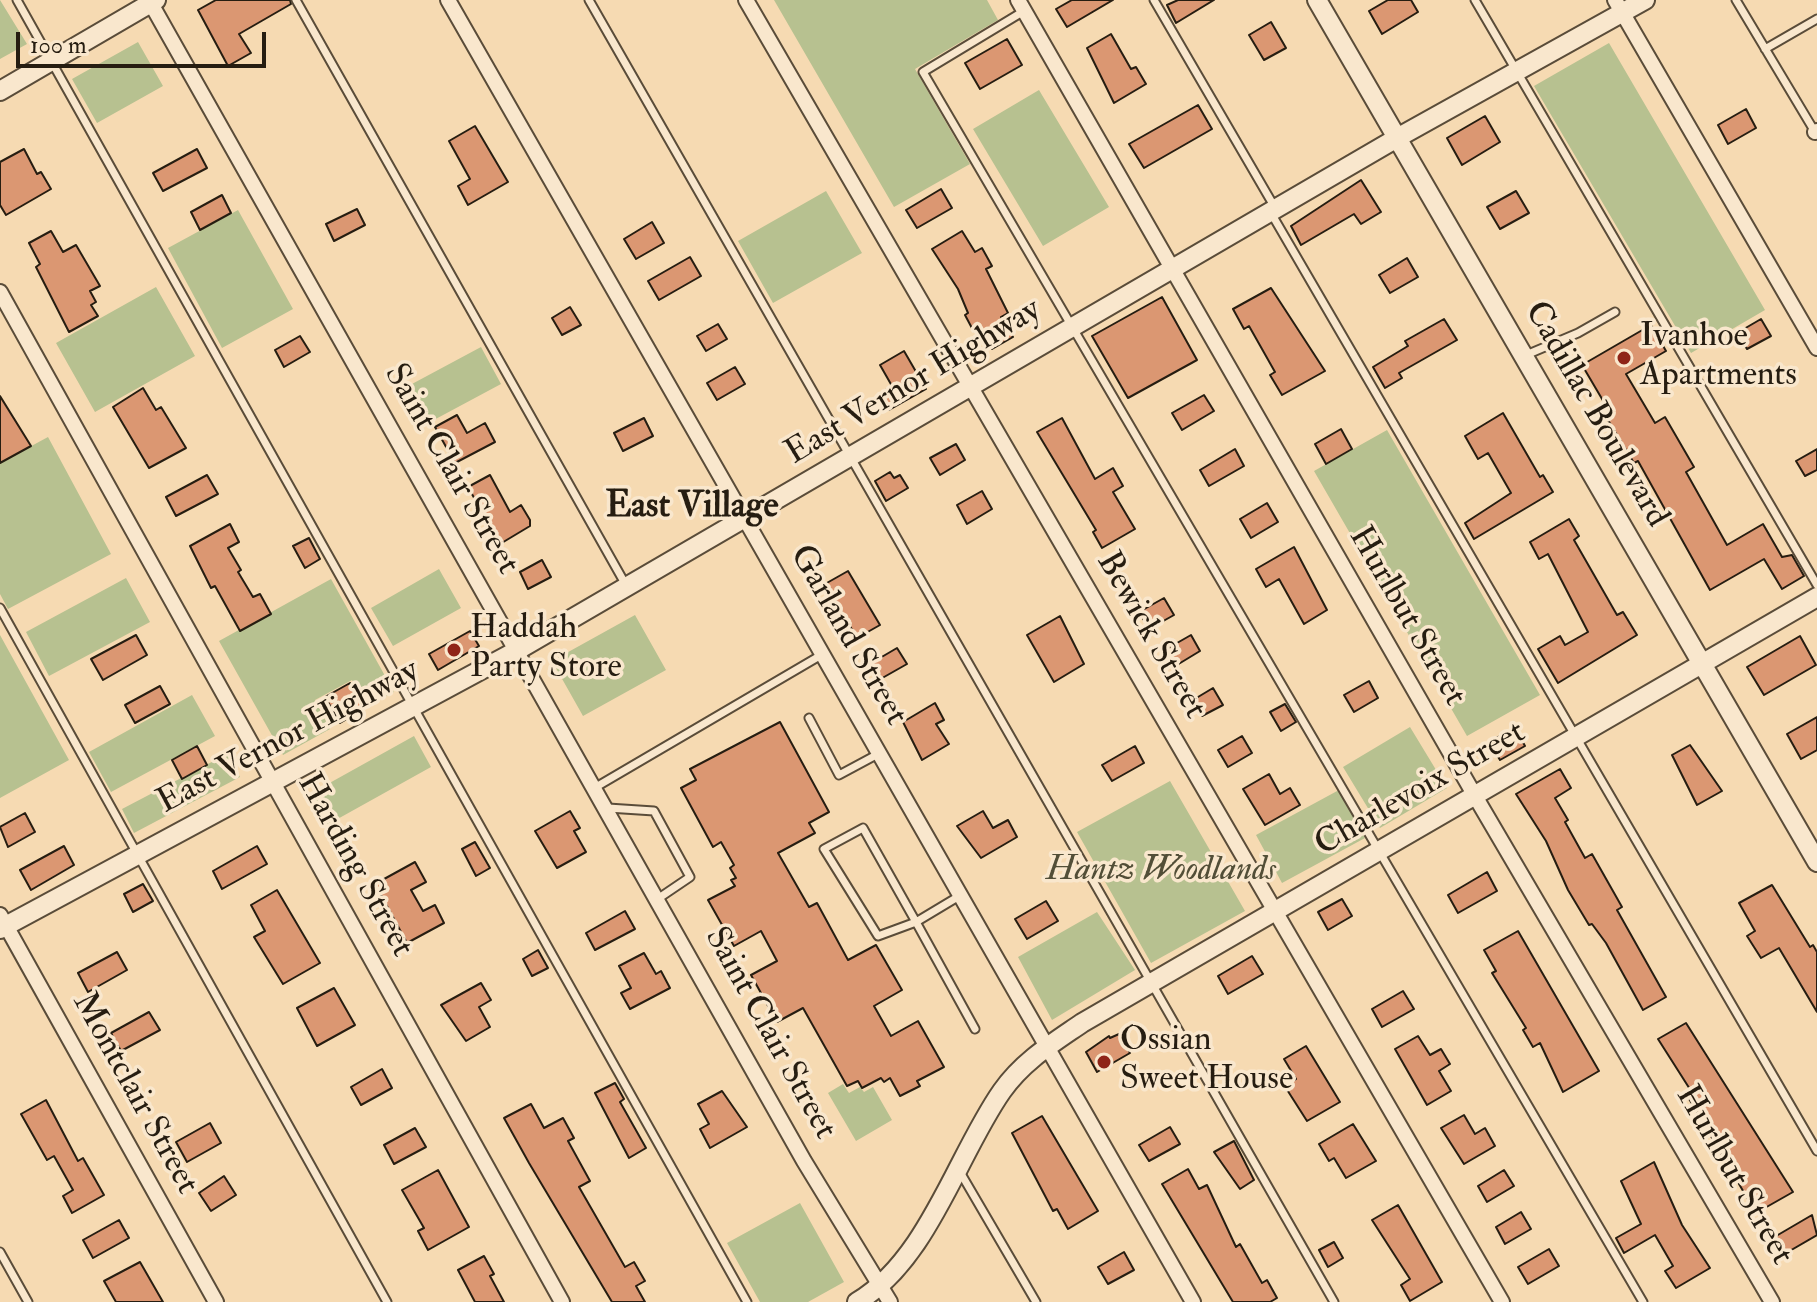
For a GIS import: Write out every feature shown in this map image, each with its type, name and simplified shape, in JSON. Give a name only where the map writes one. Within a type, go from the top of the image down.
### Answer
[{"type":"street","name":"Garland Street","points":[[448,0],[1193,1302]]},
{"type":"street","name":"Bewick Street","points":[[746,0],[1502,1302]]},
{"type":"street","name":"Cadillac Boulevard","points":[[1317,0],[1817,862]]},
{"type":"street","name":"East Vernor Highway","points":[[2,923],[274,784],[518,650],[850,459],[1173,267],[1516,71],[1619,6],[1645,0]]},
{"type":"street","points":[[0,91],[152,1]]},
{"type":"street","name":"Saint Clair Street","points":[[152,1],[659,898],[804,1161],[890,1302]]},
{"type":"street","name":"Hurlbut Street","points":[[1021,5],[1475,796],[1772,1302]]},
{"type":"street","points":[[1619,6],[1817,348]]},
{"type":"street","name":"Harding Street","points":[[0,292],[562,1302]]},
{"type":"street","name":"Charlevoix Street","points":[[857,1302],[878,1284],[925,1227],[1003,1089],[1031,1058],[1275,911],[1817,597]]},
{"type":"street","name":"Montclair Street","points":[[2,923],[216,1302]]},
{"type":"lane","points":[[17,0],[747,1302]]},
{"type":"lane","points":[[296,0],[628,587]]},
{"type":"lane","points":[[589,0],[850,459],[1154,982],[1334,1302]]},
{"type":"lane","points":[[1154,0],[1272,210],[1817,1151]]},
{"type":"lane","points":[[1475,0],[1817,585]]},
{"type":"lane","points":[[1736,0],[1816,133]]},
{"type":"lane","points":[[1021,5],[923,72],[1643,1302]]},
{"type":"lane","points":[[1765,49],[1817,19]]},
{"type":"lane","points":[[1524,356],[1578,333],[1615,312]]},
{"type":"lane","points":[[0,608],[387,1302]]},
{"type":"lane","points":[[596,787],[823,654]]},
{"type":"lane","points":[[809,718],[839,775],[880,753]]},
{"type":"lane","points":[[608,808],[654,811],[690,877],[659,898]]},
{"type":"lane","points":[[961,895],[916,922],[878,936],[824,849],[863,828],[916,922],[975,1029]]},
{"type":"lane","points":[[958,1170],[1036,1302]]},
{"type":"lane","points":[[0,1252],[28,1302]]},
{"type":"green space","points":[[0,0],[27,44],[0,59]]},
{"type":"green space","points":[[774,0],[987,0],[998,20],[915,69],[970,164],[894,207]]},
{"type":"green space","points":[[138,42],[163,86],[97,123],[72,79]]},
{"type":"green space","points":[[1609,43],[1765,310],[1691,353],[1534,86]]},
{"type":"green space","points":[[1039,90],[1109,207],[1043,246],[973,129]]},
{"type":"green space","points":[[826,191],[862,253],[773,303],[738,241]]},
{"type":"green space","points":[[238,210],[293,309],[222,348],[168,248]]},
{"type":"green space","points":[[156,287],[195,356],[95,412],[56,343]]},
{"type":"green space","points":[[481,347],[501,384],[417,429],[397,392]]},
{"type":"green space","points":[[1387,430],[1540,695],[1467,736],[1314,471]]},
{"type":"green space","points":[[48,437],[111,554],[8,609],[0,594],[0,463]]},
{"type":"green space","points":[[439,569],[461,608],[393,646],[371,608]]},
{"type":"green space","points":[[126,578],[150,622],[49,676],[26,632]]},
{"type":"green space","points":[[331,579],[394,692],[368,706],[352,680],[315,700],[330,729],[283,755],[219,641]]},
{"type":"green space","points":[[635,615],[666,670],[583,716],[552,661]]},
{"type":"green space","points":[[0,635],[69,760],[0,798]]},
{"type":"green space","points":[[192,695],[215,736],[111,792],[89,752]]},
{"type":"green space","points":[[1410,727],[1447,788],[1380,828],[1343,767]]},
{"type":"green space","points":[[414,736],[431,767],[325,826],[308,795]]},
{"type":"green space","points":[[227,754],[240,777],[134,833],[122,809]]},
{"type":"green space","name":"Hantz Woodlands","points":[[1170,781],[1245,911],[1151,963],[1077,832]]},
{"type":"green space","points":[[1339,790],[1365,838],[1282,883],[1256,835]]},
{"type":"green space","name":"Hantz Woodlands","points":[[1097,912],[1135,970],[1052,1020],[1018,957]]},
{"type":"green space","points":[[843,1084],[849,1093],[860,1087],[864,1092],[873,1087],[892,1120],[856,1141],[828,1093]]},
{"type":"green space","points":[[800,1203],[844,1282],[808,1302],[760,1302],[727,1243]]},
{"type":"building","points":[[216,0],[290,0],[291,4],[239,34],[251,53],[228,66],[198,10]]},
{"type":"building","points":[[1072,0],[1113,0],[1067,27],[1056,9]]},
{"type":"building","points":[[1178,0],[1214,0],[1176,23],[1167,5]]},
{"type":"building","points":[[1388,0],[1411,0],[1418,12],[1382,34],[1369,11]]},
{"type":"building","points":[[1271,22],[1286,48],[1264,60],[1249,35]]},
{"type":"building","points":[[1111,34],[1131,69],[1136,67],[1146,84],[1114,103],[1087,48]]},
{"type":"building","points":[[1007,39],[1022,65],[980,89],[965,63]]},
{"type":"building","points":[[1198,105],[1212,129],[1144,168],[1129,144]]},
{"type":"building","points":[[1746,109],[1756,128],[1728,144],[1718,125]]},
{"type":"building","points":[[1485,116],[1500,142],[1462,165],[1447,138]]},
{"type":"building","points":[[475,126],[508,182],[468,205],[458,186],[470,179],[449,141]]},
{"type":"building","points":[[24,149],[37,174],[41,172],[51,189],[6,215],[0,205],[0,162]]},
{"type":"building","points":[[197,149],[207,168],[163,191],[153,173]]},
{"type":"building","points":[[1361,180],[1381,212],[1361,224],[1354,214],[1301,245],[1291,226]]},
{"type":"building","points":[[941,189],[952,208],[917,228],[906,210]]},
{"type":"building","points":[[1516,191],[1529,213],[1500,229],[1487,207]]},
{"type":"building","points":[[222,195],[231,213],[200,230],[191,212]]},
{"type":"building","points":[[357,209],[365,225],[334,241],[326,224]]},
{"type":"building","points":[[652,222],[664,243],[636,259],[624,239]]},
{"type":"building","points":[[51,231],[63,252],[76,245],[100,286],[90,291],[96,302],[91,305],[98,316],[69,332],[36,267],[40,264],[29,243]]},
{"type":"building","points":[[962,231],[975,252],[982,248],[992,266],[986,269],[1008,313],[1001,317],[1013,337],[992,349],[980,329],[974,332],[965,315],[968,313],[958,289],[932,249]]},
{"type":"building","points":[[690,257],[701,276],[659,300],[648,281]]},
{"type":"building","points":[[1407,258],[1418,277],[1390,293],[1379,275]]},
{"type":"building","points":[[1271,288],[1325,371],[1282,395],[1270,375],[1275,372],[1249,326],[1244,329],[1233,309]]},
{"type":"building","points":[[1162,297],[1197,360],[1128,398],[1092,336]]},
{"type":"building","points":[[570,307],[581,325],[562,335],[552,318]]},
{"type":"building","points":[[1444,319],[1457,340],[1399,373],[1402,378],[1385,388],[1373,367],[1408,346],[1405,341]]},
{"type":"building","points":[[1761,319],[1771,336],[1747,349],[1737,333]]},
{"type":"building","points":[[718,324],[727,339],[706,351],[697,336]]},
{"type":"building","points":[[1651,325],[1666,351],[1626,374],[1655,423],[1665,417],[1694,467],[1686,472],[1727,545],[1763,524],[1782,557],[1792,555],[1804,576],[1782,589],[1764,559],[1710,590],[1638,461],[1634,463],[1600,407],[1605,404],[1582,365]]},
{"type":"building","points":[[300,336],[310,352],[284,367],[275,350]]},
{"type":"building","points":[[904,351],[926,389],[889,410],[879,394],[892,386],[880,365]]},
{"type":"building","points":[[735,367],[745,384],[717,400],[707,383]]},
{"type":"building","points":[[143,388],[156,410],[161,407],[186,448],[149,468],[113,407]]},
{"type":"building","points":[[1204,395],[1214,411],[1182,430],[1172,413]]},
{"type":"building","points":[[0,396],[31,446],[0,463]]},
{"type":"building","points":[[1503,413],[1540,477],[1543,475],[1553,492],[1474,539],[1465,523],[1511,493],[1488,453],[1478,459],[1465,436]]},
{"type":"building","points":[[457,415],[467,433],[485,423],[495,442],[455,463],[435,427]]},
{"type":"building","points":[[644,418],[653,436],[623,451],[614,433]]},
{"type":"building","points":[[1062,418],[1095,479],[1113,468],[1123,486],[1113,492],[1135,529],[1102,548],[1093,532],[1096,530],[1037,432]]},
{"type":"building","points":[[1341,429],[1352,449],[1326,464],[1315,444]]},
{"type":"building","points":[[956,444],[965,460],[940,475],[930,458]]},
{"type":"building","points":[[1235,449],[1244,466],[1209,486],[1200,470]]},
{"type":"building","points":[[1817,449],[1817,470],[1805,476],[1796,461]]},
{"type":"building","points":[[890,472],[894,478],[900,475],[908,488],[886,501],[875,481]]},
{"type":"building","points":[[207,475],[218,494],[176,516],[166,497]]},
{"type":"building","points":[[490,475],[510,512],[521,505],[530,520],[530,526],[500,544],[468,487]]},
{"type":"building","points":[[982,491],[992,509],[967,524],[957,505]]},
{"type":"building","points":[[1267,503],[1278,522],[1251,538],[1240,519]]},
{"type":"building","points":[[1569,519],[1579,536],[1574,540],[1617,615],[1623,612],[1637,635],[1558,683],[1538,649],[1560,636],[1565,645],[1588,632],[1548,554],[1539,559],[1530,542]]},
{"type":"building","points":[[230,524],[239,542],[228,548],[241,570],[238,572],[253,597],[260,594],[271,614],[240,631],[215,586],[211,588],[190,546]]},
{"type":"building","points":[[309,538],[320,559],[305,568],[293,546]]},
{"type":"building","points":[[1294,547],[1327,610],[1304,624],[1279,579],[1266,587],[1256,569]]},
{"type":"building","points":[[542,560],[551,577],[528,589],[520,572]]},
{"type":"building","points":[[848,571],[880,625],[857,638],[825,584]]},
{"type":"building","points":[[1164,598],[1174,615],[1149,629],[1139,612]]},
{"type":"building","points":[[1060,616],[1084,664],[1054,682],[1027,635]]},
{"type":"building","name":"Haddah Party Store","points":[[470,631],[479,646],[438,670],[429,654]]},
{"type":"building","points":[[136,635],[147,655],[103,680],[91,659]]},
{"type":"building","points":[[1191,635],[1200,651],[1172,668],[1163,651]]},
{"type":"building","points":[[1800,636],[1816,665],[1764,695],[1747,667]]},
{"type":"building","points":[[897,648],[907,664],[877,681],[868,665]]},
{"type":"building","points":[[1369,681],[1378,698],[1354,712],[1344,695]]},
{"type":"building","points":[[350,683],[364,709],[340,723],[325,697]]},
{"type":"building","points":[[160,686],[170,704],[135,723],[125,705]]},
{"type":"building","points":[[1213,688],[1223,705],[1202,716],[1193,700]]},
{"type":"building","points":[[935,703],[944,720],[936,724],[949,744],[922,760],[903,722]]},
{"type":"building","points":[[1285,704],[1296,722],[1281,731],[1270,712]]},
{"type":"building","points":[[1817,717],[1817,750],[1801,759],[1787,734]]},
{"type":"building","points":[[780,722],[829,812],[809,823],[815,833],[778,853],[809,907],[817,903],[848,960],[876,945],[902,990],[874,1006],[891,1036],[918,1021],[944,1067],[917,1081],[920,1086],[900,1096],[890,1078],[884,1082],[881,1078],[862,1088],[858,1081],[847,1086],[803,1008],[777,1022],[751,975],[777,961],[761,931],[734,946],[708,900],[735,886],[731,880],[736,878],[730,868],[734,865],[721,842],[713,847],[681,788],[696,780],[690,769]]},
{"type":"building","points":[[1515,728],[1525,746],[1500,760],[1489,742]]},
{"type":"building","points":[[1242,736],[1252,753],[1228,767],[1218,750]]},
{"type":"building","points":[[1690,745],[1722,791],[1697,805],[1672,755]]},
{"type":"building","points":[[197,746],[207,765],[182,779],[172,760]]},
{"type":"building","points":[[1135,746],[1144,763],[1112,781],[1102,765]]},
{"type":"building","points":[[1560,769],[1571,788],[1555,798],[1568,820],[1565,822],[1585,858],[1592,854],[1622,907],[1617,910],[1666,997],[1643,1010],[1606,943],[1592,924],[1589,925],[1568,890],[1546,841],[1516,794]]},
{"type":"building","points":[[1269,774],[1280,794],[1290,788],[1300,805],[1265,825],[1243,789]]},
{"type":"building","points":[[570,811],[580,828],[574,831],[586,852],[557,868],[535,831]]},
{"type":"building","points":[[983,811],[993,828],[1008,820],[1017,837],[981,858],[957,826]]},
{"type":"building","points":[[25,813],[35,832],[8,847],[0,827]]},
{"type":"building","points":[[475,842],[490,868],[476,876],[462,849]]},
{"type":"building","points":[[64,846],[74,865],[31,890],[20,870]]},
{"type":"building","points":[[257,846],[267,864],[222,889],[213,871]]},
{"type":"building","points":[[415,862],[426,882],[411,890],[423,911],[435,905],[444,923],[407,943],[375,884]]},
{"type":"building","points":[[1487,872],[1497,891],[1458,913],[1448,895]]},
{"type":"building","points":[[143,884],[153,901],[133,912],[124,894]]},
{"type":"building","points":[[1772,885],[1810,947],[1813,945],[1817,952],[1817,1012],[1779,948],[1761,958],[1747,936],[1755,931],[1739,903]]},
{"type":"building","points":[[277,890],[320,963],[283,984],[254,937],[265,931],[251,905]]},
{"type":"building","points":[[1342,899],[1352,916],[1328,930],[1318,912]]},
{"type":"building","points":[[1046,901],[1058,921],[1027,939],[1015,919]]},
{"type":"building","points":[[625,911],[635,929],[595,950],[586,933]]},
{"type":"building","points":[[1518,931],[1599,1071],[1563,1092],[1540,1043],[1533,1047],[1523,1030],[1526,1028],[1492,973],[1496,971],[1484,950]]},
{"type":"building","points":[[538,950],[548,968],[532,976],[523,959]]},
{"type":"building","points":[[117,952],[127,970],[88,992],[78,973]]},
{"type":"building","points":[[644,953],[656,974],[661,971],[670,988],[630,1009],[621,993],[631,988],[619,966]]},
{"type":"building","points":[[1252,956],[1263,974],[1228,994],[1218,976]]},
{"type":"building","points":[[481,983],[491,1000],[479,1007],[490,1027],[466,1041],[441,1005]]},
{"type":"building","points":[[334,988],[355,1025],[317,1046],[297,1008]]},
{"type":"building","points":[[1403,991],[1414,1009],[1382,1027],[1372,1009]]},
{"type":"building","points":[[149,1012],[160,1030],[121,1051],[111,1033]]},
{"type":"building","points":[[1686,1023],[1793,1192],[1756,1213],[1688,1097],[1693,1094],[1658,1039]]},
{"type":"building","name":"Ossian Sweet House","points":[[1119,1034],[1130,1053],[1097,1072],[1086,1052],[1109,1036]]},
{"type":"building","points":[[1418,1036],[1430,1055],[1441,1049],[1450,1064],[1439,1071],[1451,1091],[1427,1105],[1395,1049]]},
{"type":"building","points":[[1306,1046],[1340,1102],[1307,1121],[1284,1085],[1296,1079],[1284,1059]]},
{"type":"building","points":[[382,1069],[392,1088],[361,1105],[351,1087]]},
{"type":"building","points":[[615,1083],[624,1099],[620,1102],[646,1148],[629,1158],[595,1093]]},
{"type":"building","points":[[722,1091],[747,1127],[710,1148],[700,1129],[709,1124],[698,1104]]},
{"type":"building","points":[[46,1100],[78,1161],[83,1158],[104,1195],[72,1213],[63,1196],[73,1190],[54,1156],[47,1160],[21,1114]]},
{"type":"building","points":[[531,1104],[544,1128],[563,1118],[574,1138],[568,1141],[590,1181],[579,1187],[625,1267],[634,1262],[645,1281],[636,1286],[645,1302],[612,1302],[529,1163],[504,1118]]},
{"type":"building","points":[[1464,1115],[1475,1134],[1485,1128],[1495,1146],[1464,1164],[1441,1128]]},
{"type":"building","points":[[1042,1116],[1098,1211],[1068,1229],[1057,1209],[1053,1211],[1012,1133]]},
{"type":"building","points":[[210,1123],[221,1143],[187,1162],[176,1142]]},
{"type":"building","points":[[1353,1124],[1376,1161],[1346,1178],[1334,1158],[1329,1161],[1319,1144]]},
{"type":"building","points":[[1170,1127],[1180,1144],[1149,1161],[1139,1145]]},
{"type":"building","points":[[415,1128],[426,1147],[394,1164],[384,1145]]},
{"type":"building","points":[[1234,1141],[1254,1180],[1240,1189],[1214,1152]]},
{"type":"building","points":[[1654,1162],[1682,1225],[1710,1268],[1676,1288],[1665,1271],[1673,1266],[1655,1235],[1624,1253],[1616,1238],[1641,1224],[1621,1181]]},
{"type":"building","points":[[1188,1169],[1199,1189],[1207,1185],[1236,1247],[1240,1244],[1262,1283],[1267,1280],[1277,1298],[1270,1302],[1233,1302],[1162,1184]]},
{"type":"building","points":[[438,1170],[469,1227],[428,1250],[418,1231],[424,1228],[402,1190]]},
{"type":"building","points":[[1504,1170],[1514,1186],[1487,1202],[1478,1186]]},
{"type":"building","points":[[224,1176],[236,1195],[211,1211],[199,1193]]},
{"type":"building","points":[[1398,1205],[1442,1282],[1410,1301],[1401,1285],[1410,1279],[1372,1220]]},
{"type":"building","points":[[1521,1212],[1531,1229],[1505,1244],[1496,1227]]},
{"type":"building","points":[[1812,1215],[1817,1235],[1781,1256],[1771,1239]]},
{"type":"building","points":[[119,1220],[129,1238],[93,1258],[83,1240]]},
{"type":"building","points":[[1334,1242],[1343,1258],[1328,1267],[1319,1250]]},
{"type":"building","points":[[1549,1249],[1559,1266],[1528,1284],[1518,1267]]},
{"type":"building","points":[[1124,1252],[1134,1270],[1108,1284],[1098,1267]]},
{"type":"building","points":[[484,1256],[494,1274],[490,1276],[504,1302],[475,1302],[458,1270]]},
{"type":"building","points":[[140,1262],[163,1302],[116,1302],[104,1281]]},
{"type":"place","name":"Ivanhoe Apartments","points":[[1624,358]]},
{"type":"place","name":"Haddah Party Store","points":[[454,650]]},
{"type":"place","name":"Ossian Sweet House","points":[[1104,1062]]},
{"type":"district","name":"East Village","points":[[692,508]]}]
